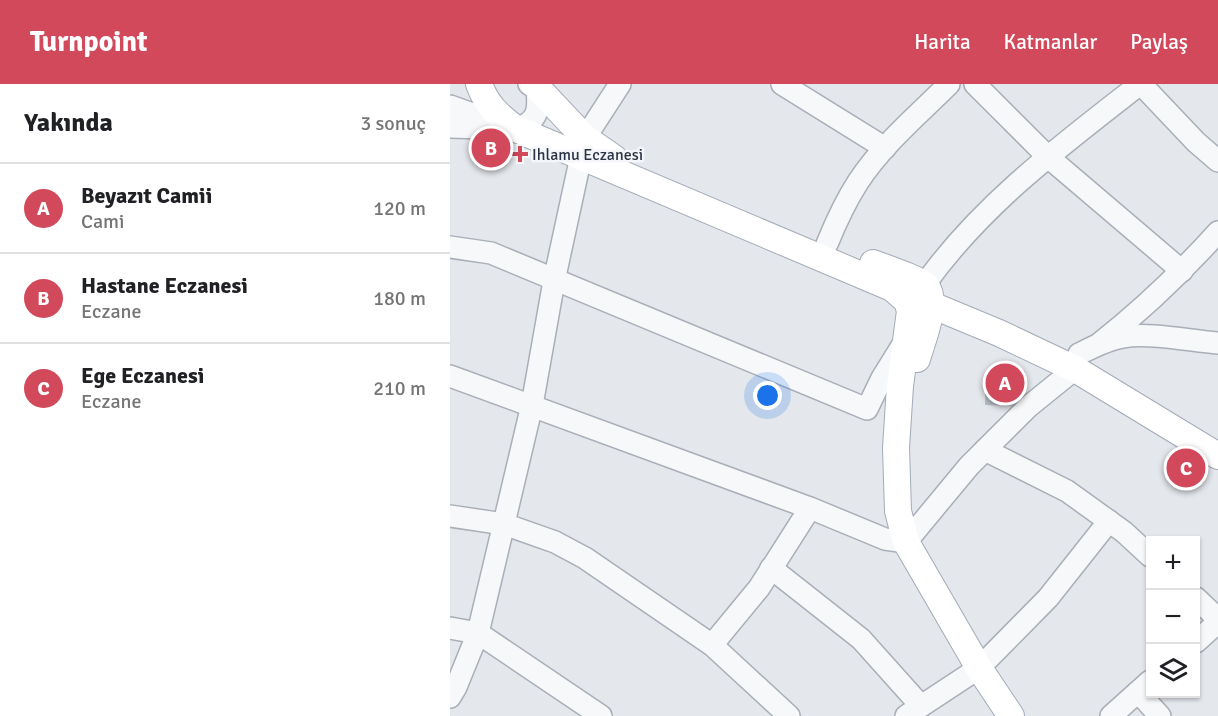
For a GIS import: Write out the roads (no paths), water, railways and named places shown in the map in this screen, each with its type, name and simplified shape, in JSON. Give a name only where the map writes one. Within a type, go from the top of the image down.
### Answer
[{"type":"main road","points":[[479,84],[493,111],[516,129],[607,155],[827,244],[928,294],[999,333],[1085,355],[1185,421],[1218,455]]},
{"type":"main road","points":[[533,85],[583,147],[892,288],[928,294]]},
{"type":"main road","points":[[892,288],[907,302],[910,311],[900,386],[896,448],[898,511],[906,542],[979,668],[1011,716]]},
{"type":"main road","points":[[898,511],[914,370],[928,294]]},
{"type":"street","points":[[450,697],[478,633],[532,405],[554,281],[583,147],[620,84]]},
{"type":"street","points":[[782,84],[885,148]]},
{"type":"street","points":[[827,244],[842,209],[859,180],[885,148],[950,84]]},
{"type":"street","points":[[975,84],[1047,156],[1182,271]]},
{"type":"street","points":[[928,294],[946,254],[1047,156],[1141,84],[1196,142],[1218,161]]},
{"type":"street","points":[[450,117],[516,129],[526,126],[535,118],[539,105],[533,85]]},
{"type":"street","points":[[450,376],[810,508],[885,539],[906,542],[969,466],[1028,407],[1085,355],[1129,321],[1182,271],[1218,232]]},
{"type":"street","points":[[450,247],[491,253],[867,410],[890,364],[907,339]]},
{"type":"street","points":[[1085,355],[1124,337],[1143,336],[1218,343]]},
{"type":"street","points":[[985,450],[1067,491],[1124,532],[1146,552]]},
{"type":"street","points":[[712,645],[759,588],[810,508]]},
{"type":"street","points":[[450,516],[504,524],[555,542],[585,558],[712,645],[789,716]]},
{"type":"street","points":[[771,568],[861,639],[913,711],[979,668],[1048,598],[1109,521]]},
{"type":"street","points":[[1200,602],[1218,621],[1200,638]]},
{"type":"street","points":[[450,628],[478,633],[600,716]]},
{"type":"street","points":[[1111,716],[1144,687],[1160,716]]},
{"type":"place","name":"Hastane Eczanesi","points":[[491,148]]},
{"type":"place","name":"Ihlamu Eczanesi","points":[[520,154]]},
{"type":"place","name":"Beyazıt Camii","points":[[1005,383]]},
{"type":"place","name":"Ege Eczanesi","points":[[1186,468]]}]
